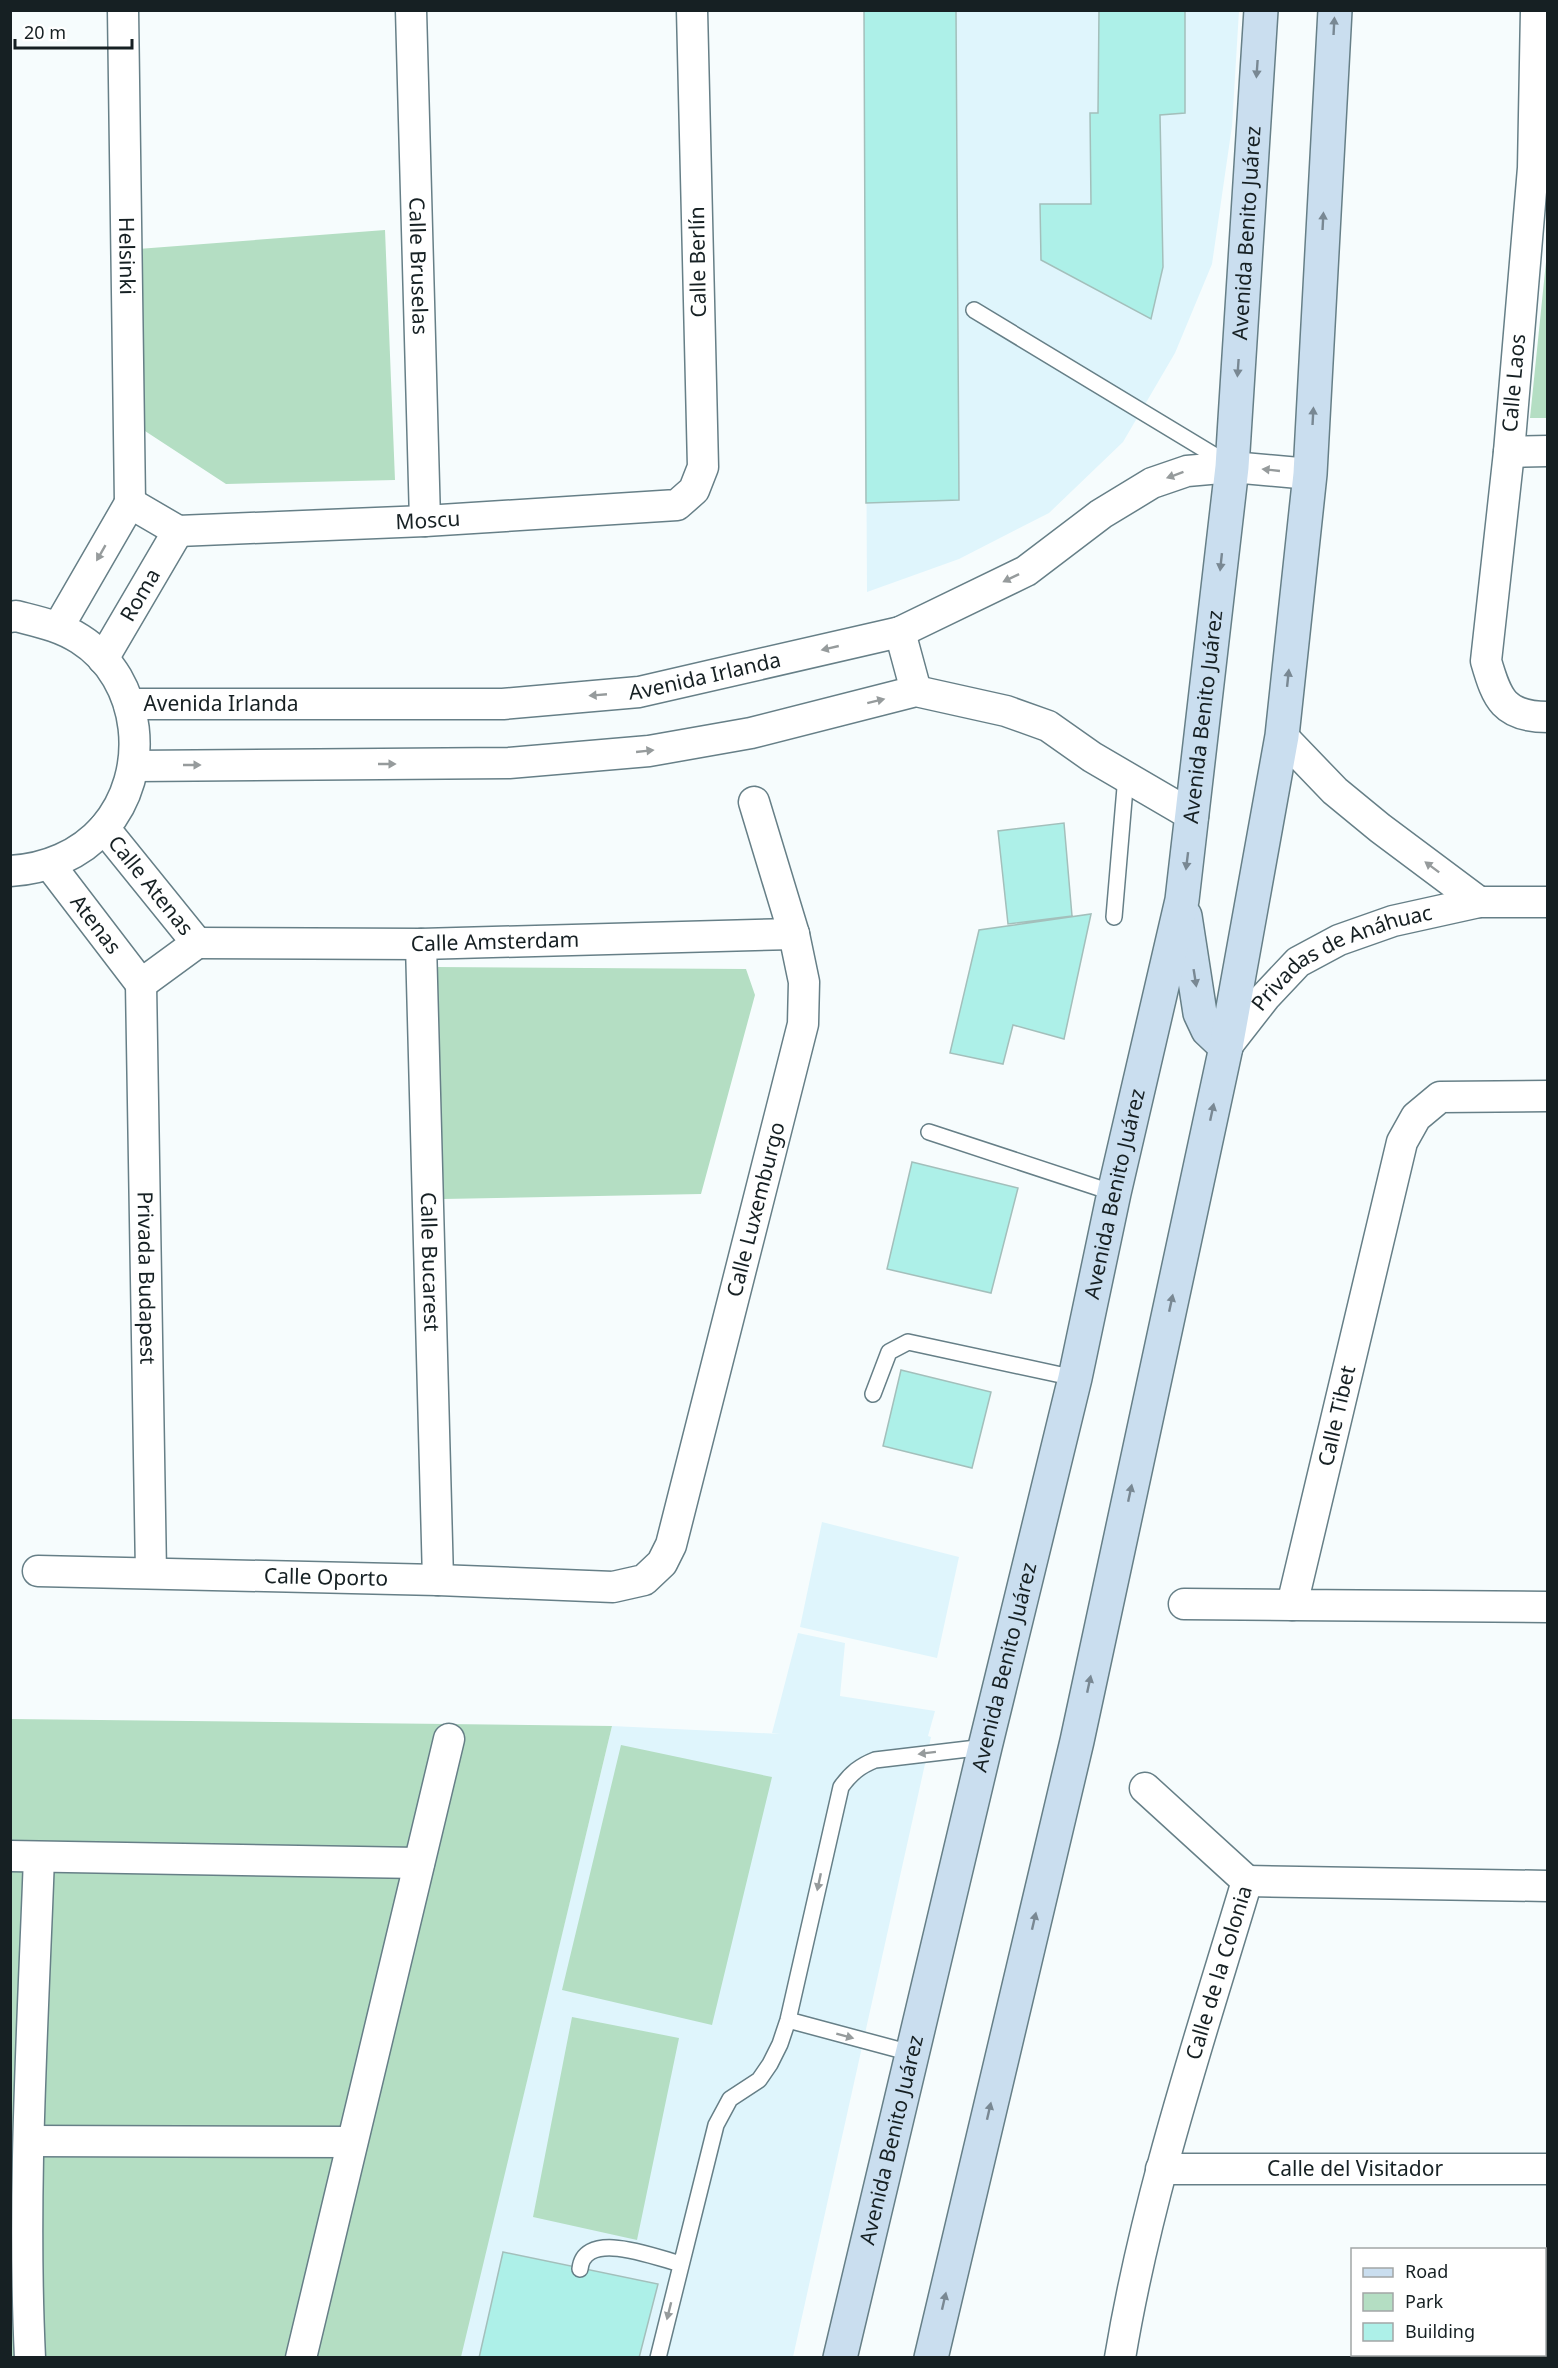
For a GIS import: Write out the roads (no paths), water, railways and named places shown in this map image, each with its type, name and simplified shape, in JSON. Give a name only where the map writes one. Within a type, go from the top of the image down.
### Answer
[{"type":"main road","name":"Avenida Benito Juárez","points":[[840,2358],[911,2053],[1075,1378],[1114,1193],[1182,900],[1232,466],[1261,10]]},
{"type":"main road","points":[[931,2358],[1077,1741],[1226,1047],[1282,736],[1310,474],[1335,10]]},
{"type":"main road","points":[[1182,900],[1200,1013],[1208,1030],[1226,1047]]},
{"type":"street","name":"Helsinki","points":[[123,10],[130,502]]},
{"type":"street","name":"Calle Bruselas","points":[[411,10],[424,521]]},
{"type":"street","name":"Calle Berlín","points":[[677,505],[694,490],[703,466],[692,10]]},
{"type":"street","name":"Calle Laos","points":[[1536,10],[1540,168],[1486,661],[1494,689],[1509,709],[1531,717],[1548,717]]},
{"type":"street","points":[[1509,452],[1548,451]]},
{"type":"street","name":"Avenida Irlanda","points":[[129,704],[503,704],[639,692],[900,632],[1026,571],[1101,514],[1152,483],[1187,471],[1232,466],[1310,474]]},
{"type":"street","points":[[59,626],[130,502],[178,531]]},
{"type":"street","name":"Moscu","points":[[178,531],[424,521],[677,505]]},
{"type":"street","name":"Roma","points":[[103,659],[178,531]]},
{"type":"street","name":"Avenida Irlanda","points":[[10,617],[16,616],[59,626],[82,640],[103,659],[119,680],[129,704],[135,734],[134,766],[123,799],[104,828],[79,850],[50,865],[10,871]]},
{"type":"street","points":[[900,632],[916,691]]},
{"type":"street","points":[[134,766],[509,763],[649,752],[751,733],[916,691],[1006,711],[1048,726],[1092,757],[1193,816]]},
{"type":"street","name":"Privadas de Anáhuac","points":[[1282,736],[1335,791],[1380,828],[1479,902]]},
{"type":"street","name":"Calle Luxemburgo","points":[[614,1587],[644,1580],[662,1563],[671,1545],[803,1024],[804,982],[794,934],[753,802]]},
{"type":"street","name":"Calle Atenas","points":[[104,828],[196,943]]},
{"type":"street","name":"Atenas","points":[[50,865],[141,984]]},
{"type":"street","name":"Privadas de Anáhuac","points":[[1226,1047],[1265,998],[1298,962],[1339,940],[1393,921],[1479,902],[1548,902]]},
{"type":"street","name":"Calle Amsterdam","points":[[196,943],[421,944],[794,934]]},
{"type":"street","points":[[141,984],[196,943]]},
{"type":"street","name":"Calle Bucarest","points":[[421,944],[438,1580]]},
{"type":"street","name":"Privada Budapest","points":[[141,984],[151,1573]]},
{"type":"street","name":"Calle Tibet","points":[[1292,1605],[1402,1142],[1416,1117],[1440,1097],[1548,1096]]},
{"type":"street","name":"Calle Oporto","points":[[38,1571],[438,1580],[614,1587]]},
{"type":"street","points":[[1184,1604],[1548,1606]]},
{"type":"street","points":[[301,2358],[449,1739]]},
{"type":"street","points":[[1145,1788],[1247,1881]]},
{"type":"street","points":[[30,2358],[26,2288],[29,2141],[25,1857],[419,1863]]},
{"type":"street","name":"Calle de la Colonia","points":[[1120,2358],[1138,2262],[1161,2169],[1247,1881],[1548,1886]]},
{"type":"street","points":[[29,2141],[352,2142]]},
{"type":"street","name":"Calle del Visitador","points":[[1161,2169],[1548,2169]]},
{"type":"lane","points":[[974,310],[1232,466]]},
{"type":"lane","points":[[1114,917],[1125,776]]},
{"type":"lane","points":[[929,1132],[1114,1193]]},
{"type":"lane","points":[[873,1394],[889,1352],[908,1342],[1075,1378]]},
{"type":"lane","points":[[658,2358],[719,2117],[730,2099],[759,2080],[780,2044],[788,2020],[841,1787],[850,1774],[860,1766],[875,1760],[985,1747]]},
{"type":"lane","points":[[788,2020],[911,2053]]},
{"type":"lane","points":[[580,2269],[581,2261],[587,2252],[601,2247],[620,2248],[681,2264]]}]
